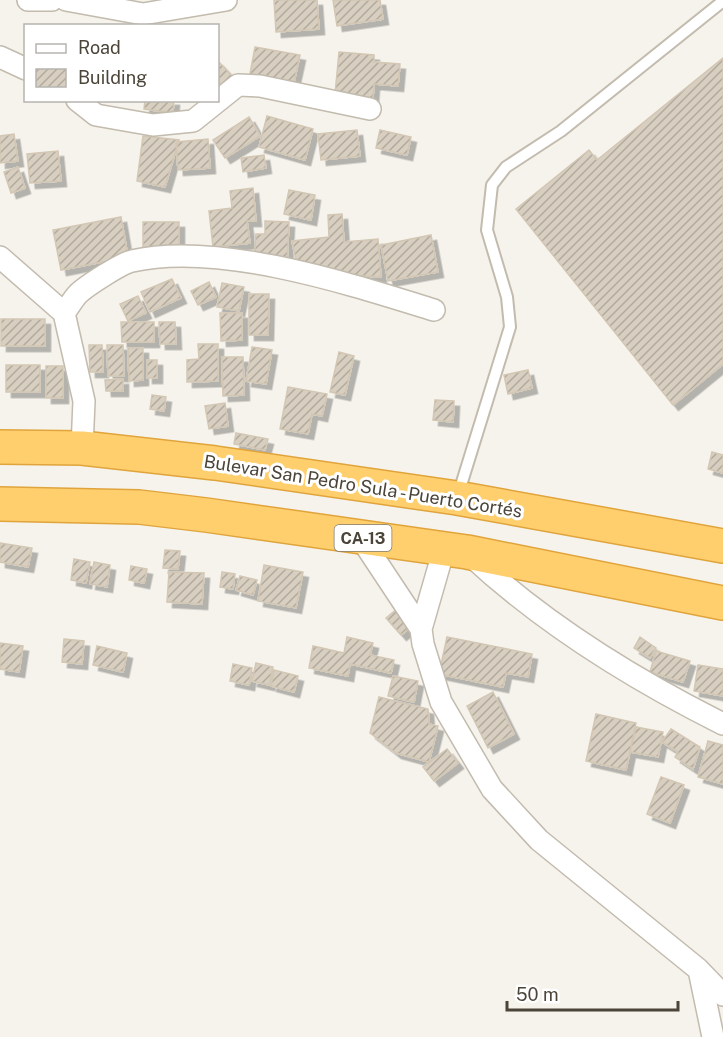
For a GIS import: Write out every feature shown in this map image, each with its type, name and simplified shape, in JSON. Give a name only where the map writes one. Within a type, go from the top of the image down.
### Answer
[{"type":"highway","name":"Bulevar San Pedro Sula - Puerto Cortés","points":[[0,447],[82,448],[158,455],[457,498],[723,546]]},
{"type":"highway","name":"CA-13","points":[[0,504],[139,507],[360,537],[455,551],[723,603]]},
{"type":"street","points":[[28,0],[52,0]]},
{"type":"street","points":[[66,0],[142,7],[226,0]]},
{"type":"street","points":[[0,57],[24,68]]},
{"type":"street","points":[[219,100],[238,85],[260,86],[370,110]]},
{"type":"street","points":[[80,102],[96,115],[153,125],[193,121],[217,102]]},
{"type":"street","points":[[64,313],[78,293],[130,261],[170,255],[212,258],[310,274],[434,310]]},
{"type":"street","points":[[0,259],[64,313],[84,401],[82,448]]},
{"type":"street","points":[[360,537],[421,629],[441,702],[492,789],[539,840],[698,969],[723,995]]},
{"type":"street","points":[[421,629],[455,551],[557,624],[654,689],[723,724]]},
{"type":"street","points":[[698,969],[713,1037]]},
{"type":"lane","points":[[457,498],[510,327],[507,297],[487,230],[492,185],[506,167],[561,131],[723,1]]},
{"type":"building","points":[[274,0],[317,0],[319,29],[276,32]]},
{"type":"building","points":[[333,0],[380,0],[383,19],[337,26]]},
{"type":"building","points":[[255,47],[300,55],[293,87],[249,79]]},
{"type":"building","points":[[339,52],[374,55],[374,62],[400,64],[398,86],[374,84],[373,98],[335,94]]},
{"type":"building","points":[[723,58],[723,364],[673,405],[516,209],[589,150],[597,160]]},
{"type":"building","points":[[219,62],[235,79],[219,96]]},
{"type":"building","points":[[145,102],[174,102],[173,113],[144,109]]},
{"type":"building","points":[[267,116],[313,129],[305,160],[259,147]]},
{"type":"building","points":[[249,117],[260,136],[225,158],[213,140]]},
{"type":"building","points":[[357,130],[360,156],[321,160],[318,134]]},
{"type":"building","points":[[380,130],[411,137],[407,155],[376,148]]},
{"type":"building","points":[[14,134],[18,161],[0,163],[0,136]]},
{"type":"building","points":[[143,136],[179,140],[165,187],[137,181]]},
{"type":"building","points":[[208,139],[210,168],[178,170],[176,142]]},
{"type":"building","points":[[58,151],[61,181],[30,183],[27,154]]},
{"type":"building","points":[[264,155],[266,168],[243,172],[241,158]]},
{"type":"building","points":[[18,167],[25,188],[11,193],[4,172]]},
{"type":"building","points":[[253,188],[256,221],[247,221],[250,243],[213,247],[209,211],[232,208],[230,191]]},
{"type":"building","points":[[289,190],[315,195],[311,220],[284,214]]},
{"type":"building","points":[[342,214],[344,242],[378,239],[381,277],[331,274],[328,267],[298,270],[292,241],[329,237],[328,215]]},
{"type":"building","points":[[121,217],[128,257],[61,270],[53,230]]},
{"type":"building","points":[[265,221],[289,222],[287,264],[254,262],[256,234],[265,234]]},
{"type":"building","points":[[143,222],[179,222],[179,253],[143,253]]},
{"type":"building","points":[[431,235],[438,272],[388,281],[381,245]]},
{"type":"building","points":[[172,279],[181,298],[150,312],[141,292]]},
{"type":"building","points":[[209,282],[216,297],[198,305],[191,291]]},
{"type":"building","points":[[222,283],[244,287],[239,311],[217,307]]},
{"type":"building","points":[[249,294],[269,294],[268,335],[249,335]]},
{"type":"building","points":[[138,296],[146,313],[128,321],[120,304]]},
{"type":"building","points":[[220,313],[242,313],[242,340],[221,341]]},
{"type":"building","points":[[1,319],[45,319],[45,346],[1,346]]},
{"type":"building","points":[[121,322],[154,322],[154,342],[122,342]]},
{"type":"building","points":[[159,322],[175,322],[176,344],[160,344]]},
{"type":"building","points":[[198,344],[218,344],[218,381],[187,382],[187,360],[199,359]]},
{"type":"building","points":[[89,345],[102,345],[103,372],[90,372]]},
{"type":"building","points":[[107,345],[123,345],[124,376],[108,376]]},
{"type":"building","points":[[252,347],[272,350],[266,384],[246,381]]},
{"type":"building","points":[[128,348],[143,348],[143,380],[129,381]]},
{"type":"building","points":[[339,352],[354,356],[345,395],[330,392]]},
{"type":"building","points":[[222,357],[243,357],[244,395],[223,396]]},
{"type":"building","points":[[147,360],[157,360],[157,378],[147,378]]},
{"type":"building","points":[[6,365],[40,365],[40,392],[6,392]]},
{"type":"building","points":[[46,366],[63,366],[63,398],[46,398]]},
{"type":"building","points":[[528,370],[532,388],[508,394],[504,375]]},
{"type":"building","points":[[123,379],[123,391],[106,391],[105,380]]},
{"type":"building","points":[[288,387],[327,394],[322,416],[312,414],[308,434],[280,429]]},
{"type":"building","points":[[152,395],[166,397],[164,411],[150,409]]},
{"type":"building","points":[[435,400],[454,401],[453,422],[433,420]]},
{"type":"building","points":[[225,403],[228,426],[209,429],[205,406]]},
{"type":"building","points":[[236,433],[268,439],[265,450],[234,444]]},
{"type":"building","points":[[712,452],[723,455],[723,473],[708,469]]},
{"type":"building","points":[[0,543],[32,548],[28,567],[0,562]]},
{"type":"building","points":[[165,550],[180,551],[178,569],[163,568]]},
{"type":"building","points":[[74,559],[90,562],[86,583],[71,580]]},
{"type":"building","points":[[94,562],[110,565],[107,587],[90,584]]},
{"type":"building","points":[[264,565],[303,572],[296,608],[258,601]]},
{"type":"building","points":[[131,566],[147,569],[144,583],[129,580]]},
{"type":"building","points":[[169,572],[204,573],[202,604],[167,602]]},
{"type":"building","points":[[222,572],[235,574],[233,589],[220,587]]},
{"type":"building","points":[[240,576],[257,580],[253,595],[236,590]]},
{"type":"building","points":[[398,608],[413,625],[401,635],[386,618]]},
{"type":"building","points":[[347,637],[373,643],[370,655],[394,660],[391,673],[350,664],[348,676],[309,668],[313,646],[344,653]]},
{"type":"building","points":[[447,637],[532,654],[528,677],[506,673],[503,687],[439,674]]},
{"type":"building","points":[[640,637],[656,648],[650,658],[634,648]]},
{"type":"building","points":[[64,639],[84,641],[82,664],[62,662]]},
{"type":"building","points":[[0,643],[23,646],[19,672],[0,669]]},
{"type":"building","points":[[97,646],[127,653],[123,672],[93,665]]},
{"type":"building","points":[[656,651],[690,661],[683,682],[650,672]]},
{"type":"building","points":[[256,663],[273,667],[269,685],[252,681]]},
{"type":"building","points":[[233,664],[252,668],[249,685],[230,681]]},
{"type":"building","points":[[698,665],[723,669],[723,696],[694,691]]},
{"type":"building","points":[[274,670],[298,676],[294,692],[271,686]]},
{"type":"building","points":[[393,676],[418,681],[414,702],[388,696]]},
{"type":"building","points":[[493,692],[514,734],[488,748],[467,706]]},
{"type":"building","points":[[379,697],[428,709],[429,724],[438,726],[429,762],[396,753],[370,733]]},
{"type":"building","points":[[596,714],[636,723],[626,770],[586,761]]},
{"type":"building","points":[[636,727],[663,732],[658,757],[630,752]]},
{"type":"building","points":[[671,729],[700,747],[693,769],[675,757],[678,752],[662,742]]},
{"type":"building","points":[[708,741],[723,745],[723,784],[698,777]]},
{"type":"building","points":[[447,749],[458,763],[434,781],[423,767]]},
{"type":"building","points":[[661,777],[684,785],[670,823],[647,814]]}]
